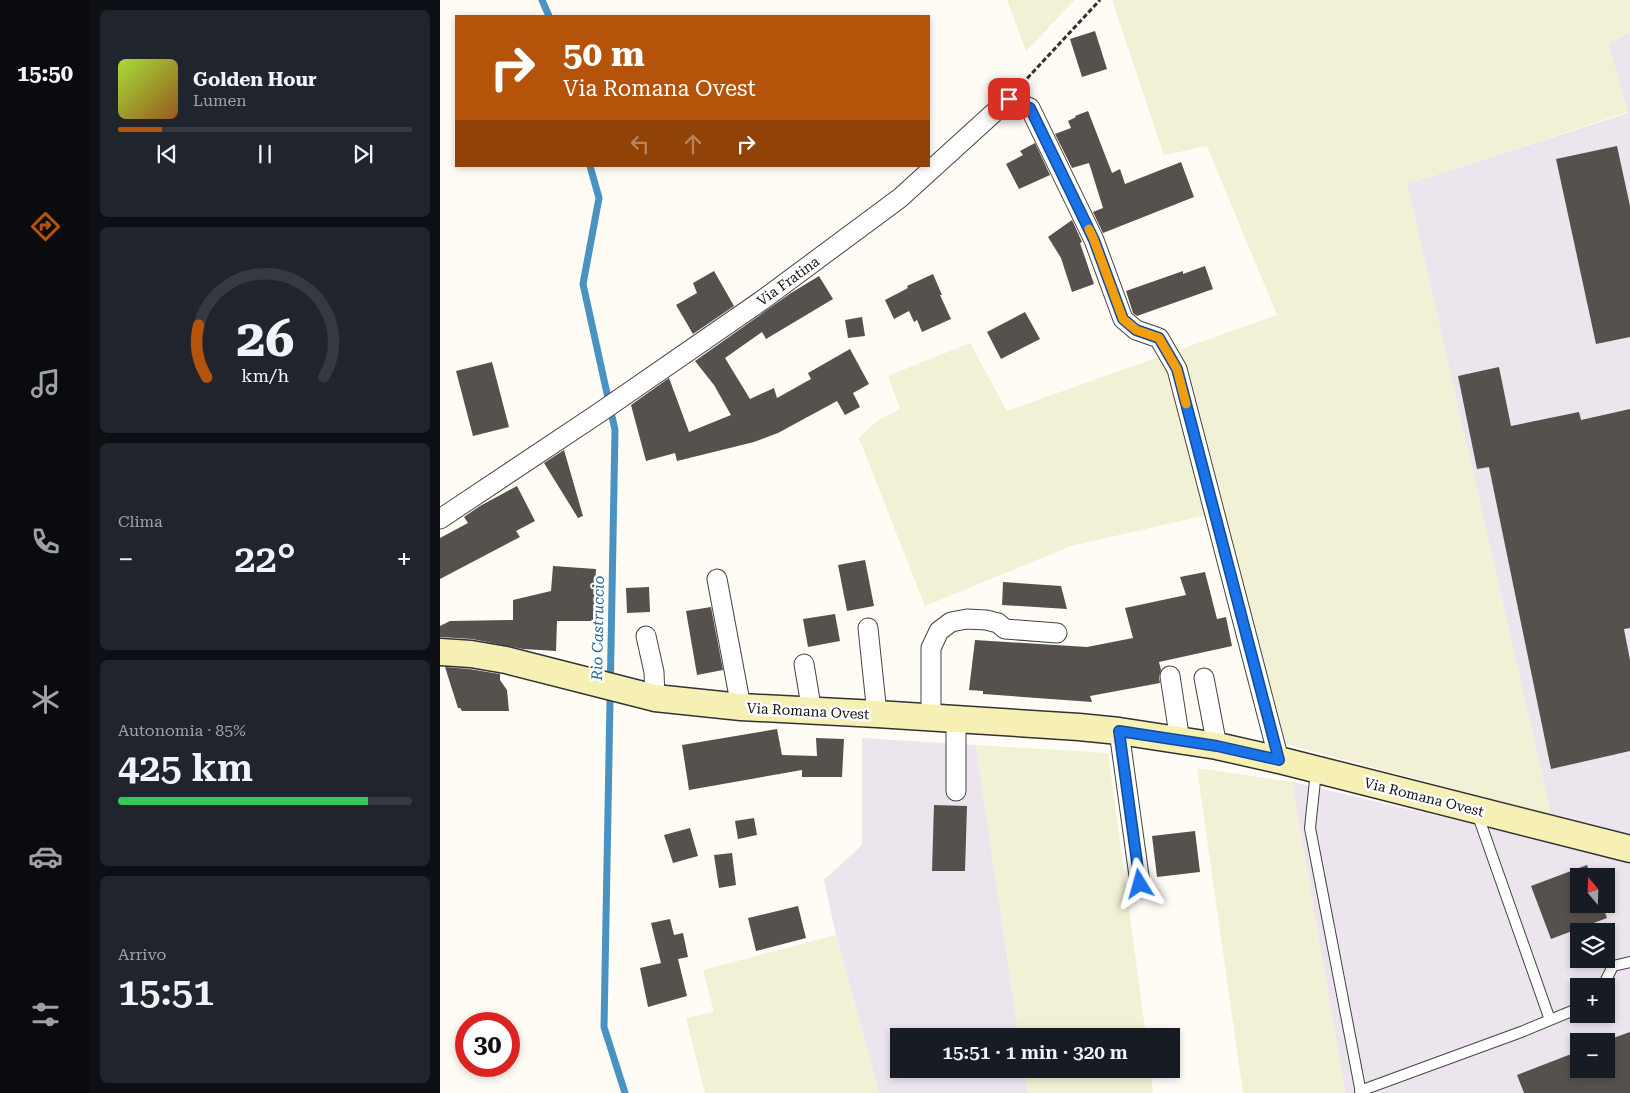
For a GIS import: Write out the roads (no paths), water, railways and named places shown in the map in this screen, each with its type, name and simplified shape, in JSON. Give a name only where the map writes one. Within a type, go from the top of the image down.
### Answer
[{"type":"street","name":"Via Fratina","points":[[440,519],[599,413],[761,301],[900,198],[1009,99],[1030,108],[1094,240],[1123,319],[1136,330],[1159,338],[1177,369],[1279,760]]},
{"type":"street","points":[[716,579],[741,707]]},
{"type":"street","points":[[956,791],[930,648],[939,631],[951,622],[966,619],[986,620],[998,624],[1005,629],[1057,633]]},
{"type":"street","points":[[868,628],[877,714]]},
{"type":"street","points":[[646,636],[654,672],[655,698]]},
{"type":"street","name":"Via Romana Ovest","points":[[440,652],[471,654],[506,660],[655,698],[741,707],[877,714],[1119,731],[1217,746],[1630,849]]},
{"type":"street","points":[[804,664],[812,712]]},
{"type":"street","points":[[1170,676],[1180,741]]},
{"type":"street","points":[[1204,678],[1217,746]]},
{"type":"street","points":[[1119,731],[1140,884]]},
{"type":"lane","points":[[1316,770],[1310,828],[1360,1092],[1570,1012]]},
{"type":"lane","points":[[1476,810],[1550,1020]]},
{"type":"lane","points":[[1607,978],[1613,966],[1630,962]]},
{"type":"waterway","name":"Rio Castruccio","points":[[542,0],[549,15]]},
{"type":"waterway","name":"Rio Castruccio","points":[[590,167],[599,198],[583,284],[615,430],[604,1027],[625,1093]]}]
